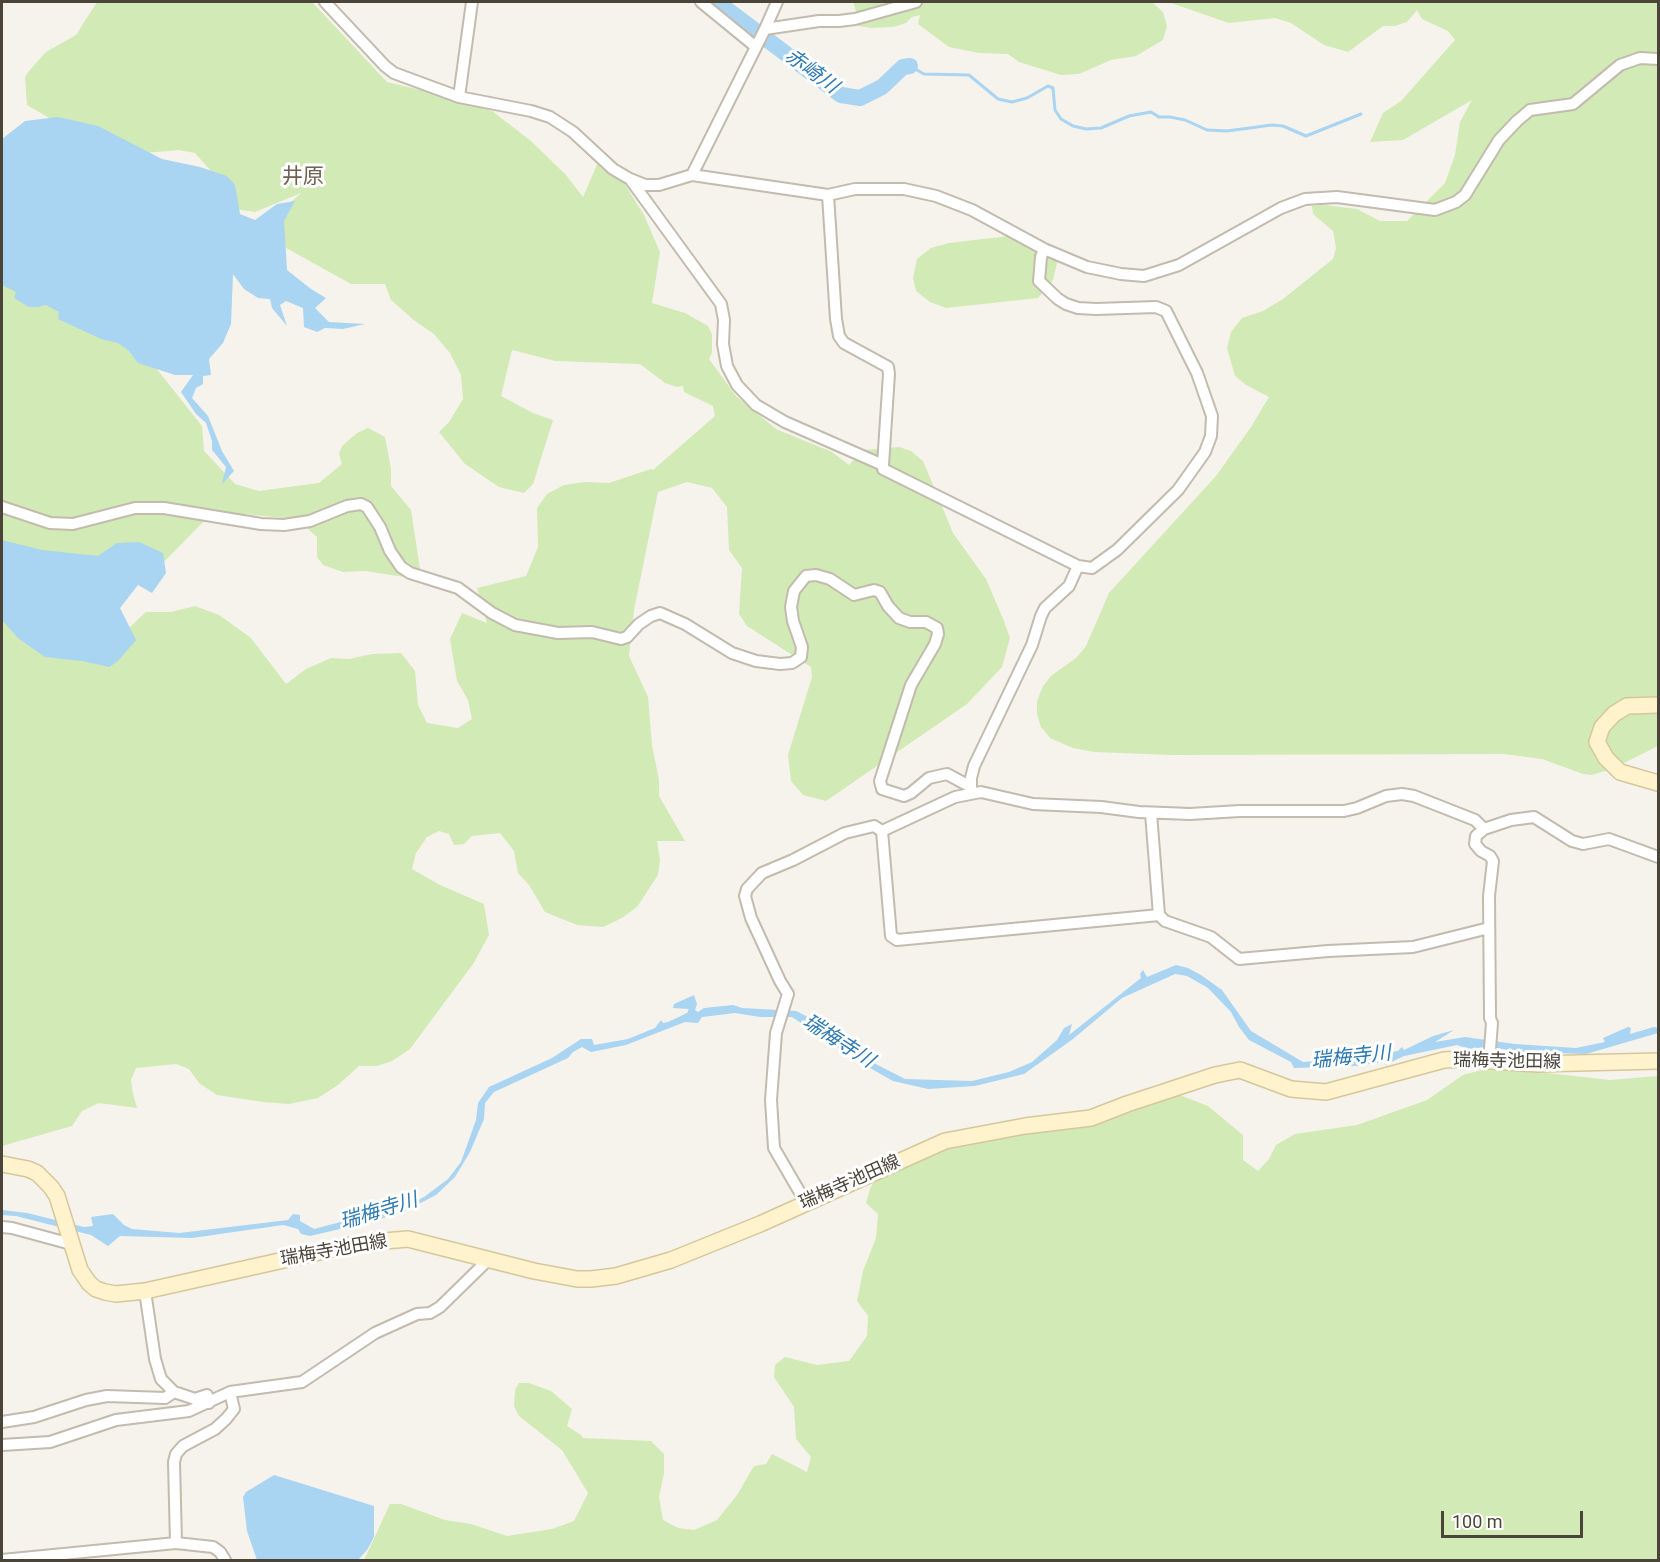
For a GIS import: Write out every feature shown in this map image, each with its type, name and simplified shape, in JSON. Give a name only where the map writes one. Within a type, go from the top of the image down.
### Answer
[{"type":"main road","points":[[1659,705],[1627,706],[1614,714],[1602,727],[1597,742],[1605,758],[1620,772],[1659,783]]},
{"type":"main road","name":"瑞梅寺池田線","points":[[2,1164],[19,1166],[37,1173],[51,1187],[57,1196],[80,1270],[96,1289],[116,1294],[145,1291],[360,1243],[408,1239],[485,1260],[577,1279],[616,1276],[671,1260],[760,1224],[945,1141],[1025,1126],[1091,1118],[1215,1075],[1240,1070],[1291,1089],[1326,1092],[1444,1060],[1537,1064],[1659,1061]]},
{"type":"street","points":[[326,2],[394,73],[459,97],[550,117],[573,132],[613,169],[630,179],[645,184],[659,185],[692,175],[828,195],[855,189],[904,189],[936,196],[972,210],[1044,249],[1087,267],[1144,276],[1179,265],[1273,212],[1305,199],[1337,197],[1435,210],[1456,202],[1465,195],[1499,140],[1530,110],[1573,104],[1620,65],[1640,58],[1659,59]]},
{"type":"street","points":[[459,97],[471,2]]},
{"type":"street","points":[[701,2],[756,47]]},
{"type":"street","points":[[692,175],[777,2]]},
{"type":"street","points":[[765,29],[819,21],[855,19],[916,2]]},
{"type":"street","points":[[630,179],[721,304],[724,320],[723,344],[727,366],[736,385],[756,405],[785,422],[883,465],[883,468],[1078,566],[1092,568],[1117,550],[1178,490],[1204,452],[1211,436],[1212,416],[1197,372],[1166,311],[1156,307],[1096,309],[1078,308],[1066,304],[1039,281],[1044,249]]},
{"type":"street","points":[[828,195],[839,336],[844,343],[888,367],[883,465]]},
{"type":"street","points":[[2,507],[50,523],[73,524],[135,508],[164,508],[261,524],[284,525],[310,521],[347,506],[361,504],[367,507],[380,527],[390,551],[401,567],[411,573],[458,588],[492,613],[515,624],[558,633],[592,632],[621,639],[651,616],[660,613],[685,624],[732,653],[756,661],[780,664],[792,663],[801,657],[802,647],[791,607],[794,591],[806,576],[816,575],[830,579],[855,596],[874,590],[880,592],[898,618],[910,622],[926,622],[937,628],[935,644],[911,685],[880,781],[882,789],[904,796],[910,794],[929,778],[947,774],[971,790],[1033,804],[1090,806],[1151,813],[1344,811],[1386,796],[1402,794],[1414,796],[1474,820],[1484,829]]},
{"type":"street","points":[[971,790],[974,766],[1032,645],[1041,616],[1045,608],[1069,586],[1078,566]]},
{"type":"street","points":[[882,831],[971,790]]},
{"type":"street","points":[[1151,813],[1159,915],[1165,921],[1210,937],[1239,958],[1413,947],[1489,928]]},
{"type":"street","points":[[1489,1062],[1491,1030],[1489,896],[1493,861],[1490,856],[1480,851],[1475,843],[1476,836],[1484,829],[1511,820],[1534,817],[1572,841],[1583,844],[1610,839],[1659,857]]},
{"type":"street","points":[[806,1203],[774,1148],[771,1100],[778,1026],[788,994],[751,918],[745,896],[747,889],[762,873],[845,833],[874,826],[882,831]]},
{"type":"street","points":[[882,831],[891,936],[897,940],[1159,915]]},
{"type":"street","points":[[2,1227],[71,1244]]},
{"type":"street","points":[[2,1445],[50,1442],[116,1420],[182,1412],[209,1403],[230,1392],[302,1382],[375,1333],[417,1314],[430,1313],[440,1307],[484,1264],[485,1260]]},
{"type":"street","points":[[145,1291],[161,1379],[174,1392],[195,1399],[207,1395],[209,1403]]},
{"type":"street","points":[[2,1422],[34,1417],[86,1400],[107,1396],[165,1398],[174,1392]]},
{"type":"street","points":[[176,1543],[174,1462],[176,1454],[183,1446],[215,1429],[226,1419],[234,1409],[230,1392]]},
{"type":"street","points":[[2,1560],[176,1543],[213,1547],[225,1560]]},
{"type":"green space","points":[[97,2],[312,2],[387,82],[450,97],[492,111],[531,141],[566,175],[583,197],[599,160],[619,175],[644,215],[660,252],[652,303],[685,313],[708,326],[712,334],[712,353],[709,359],[736,396],[776,429],[832,452],[849,465],[863,450],[899,447],[911,451],[923,461],[953,533],[986,579],[1010,638],[1002,667],[967,704],[826,801],[803,795],[791,781],[788,755],[812,677],[811,667],[747,626],[739,614],[742,568],[729,550],[727,507],[712,488],[687,482],[658,492],[634,610],[629,656],[648,697],[659,796],[685,841],[657,841],[660,860],[658,875],[637,907],[622,918],[603,927],[577,925],[545,912],[529,885],[518,873],[514,851],[500,833],[472,836],[464,844],[454,845],[449,834],[439,831],[427,837],[416,853],[412,869],[440,885],[484,904],[489,935],[473,964],[410,1049],[392,1061],[377,1066],[359,1066],[338,1085],[318,1098],[289,1104],[217,1095],[199,1083],[189,1069],[176,1064],[136,1068],[131,1080],[137,1108],[99,1103],[82,1111],[72,1126],[2,1146],[2,606],[103,652],[146,612],[171,612],[195,606],[219,615],[251,638],[286,684],[306,669],[331,658],[349,659],[372,654],[401,653],[415,671],[418,705],[427,723],[458,728],[472,719],[468,700],[457,681],[450,639],[462,613],[487,623],[477,588],[526,576],[538,547],[537,508],[547,494],[564,485],[585,482],[609,483],[653,470],[715,416],[713,406],[684,392],[683,386],[677,387],[665,383],[640,364],[555,361],[512,350],[501,396],[533,413],[553,420],[533,484],[524,493],[499,487],[465,464],[439,432],[449,422],[463,399],[461,375],[450,353],[434,334],[391,300],[385,284],[351,284],[279,244],[281,211],[301,193],[255,212],[228,208],[225,187],[195,153],[179,150],[144,153],[58,123],[27,105],[25,77],[29,71],[46,52],[76,35]]},
{"type":"green space","points":[[853,2],[1142,2],[1153,3],[1163,12],[1167,26],[1163,40],[1136,56],[1111,60],[1079,74],[1061,75],[1019,62],[1008,54],[979,53],[949,47],[918,24],[920,15],[893,27],[871,28],[853,25],[856,11]]},
{"type":"green space","points":[[1168,2],[1658,2],[1658,746],[1614,768],[1592,775],[1542,759],[1504,754],[1172,755],[1094,752],[1073,748],[1050,738],[1041,727],[1037,714],[1037,701],[1043,686],[1051,676],[1076,658],[1086,646],[1109,593],[1216,476],[1269,397],[1246,385],[1235,376],[1227,348],[1231,332],[1242,318],[1263,311],[1283,299],[1333,259],[1336,248],[1333,231],[1313,214],[1312,206],[1357,209],[1380,221],[1407,221],[1445,183],[1455,155],[1460,122],[1472,100],[1403,140],[1370,142],[1383,113],[1401,101],[1455,40],[1448,31],[1422,19],[1417,10],[1407,22],[1394,26],[1383,26],[1348,52],[1324,45],[1291,23],[1275,18],[1229,23]]},
{"type":"green space","points":[[1017,235],[1055,253],[1057,263],[1053,280],[1038,298],[946,308],[930,302],[916,291],[913,278],[917,259],[931,248],[949,243]]},
{"type":"green space","points":[[27,280],[148,358],[202,426],[204,451],[235,484],[259,491],[319,483],[342,464],[339,454],[342,446],[357,433],[368,428],[385,437],[391,469],[391,486],[411,510],[420,569],[410,578],[366,571],[343,572],[323,565],[317,557],[317,537],[307,528],[285,518],[243,514],[207,518],[155,571],[2,546],[2,282]]},
{"type":"green space","points":[[1493,1067],[1610,1080],[1658,1076],[1658,1560],[364,1560],[390,1504],[401,1504],[445,1520],[471,1524],[507,1536],[552,1529],[574,1521],[588,1493],[562,1450],[519,1416],[514,1406],[515,1390],[519,1383],[529,1383],[551,1391],[572,1409],[567,1426],[583,1438],[651,1441],[664,1454],[664,1473],[659,1497],[663,1520],[678,1528],[694,1530],[717,1520],[737,1495],[754,1466],[766,1464],[772,1454],[807,1472],[811,1457],[796,1439],[794,1407],[774,1377],[775,1365],[785,1357],[817,1365],[849,1361],[867,1336],[868,1316],[857,1301],[863,1271],[876,1238],[878,1214],[866,1203],[870,1189],[875,1179],[952,1131],[1045,1132],[1177,1094],[1208,1106],[1243,1135],[1243,1160],[1258,1171],[1269,1159],[1276,1145],[1295,1134],[1357,1125],[1427,1100],[1463,1075]]},
{"type":"water","points":[[58,117],[98,126],[162,159],[200,167],[227,176],[235,185],[240,214],[255,220],[277,204],[295,201],[284,221],[287,270],[326,298],[315,308],[329,322],[365,324],[343,329],[325,328],[317,332],[304,327],[303,308],[286,301],[280,305],[287,326],[272,308],[270,299],[258,298],[244,289],[233,274],[231,324],[223,343],[209,359],[211,375],[203,376],[203,384],[196,388],[192,398],[208,416],[222,451],[234,471],[222,484],[226,467],[212,450],[212,441],[206,423],[196,414],[181,392],[193,375],[175,375],[138,363],[129,351],[118,343],[101,339],[58,319],[59,312],[46,305],[29,307],[14,298],[16,292],[2,285],[2,139],[25,121]]},
{"type":"water","points":[[2,540],[42,550],[98,556],[117,543],[139,542],[163,553],[166,573],[152,593],[138,585],[120,608],[136,640],[118,661],[109,667],[45,657],[18,638],[2,620]]},
{"type":"water","name":"瑞梅寺川","points":[[1176,965],[1201,975],[1222,990],[1251,1031],[1303,1062],[1361,1058],[1398,1051],[1402,1047],[1404,1050],[1433,1036],[1454,1030],[1435,1042],[1465,1037],[1515,1044],[1576,1048],[1605,1042],[1603,1038],[1628,1027],[1631,1028],[1630,1034],[1654,1027],[1658,1028],[1658,1033],[1586,1054],[1525,1052],[1486,1047],[1469,1049],[1457,1045],[1404,1056],[1385,1065],[1388,1061],[1356,1066],[1294,1068],[1291,1062],[1249,1040],[1231,1012],[1208,988],[1187,976],[1175,974],[1122,998],[1073,1039],[1024,1074],[975,1086],[928,1089],[893,1081],[854,1059],[792,1017],[760,1017],[735,1013],[702,1017],[698,1023],[685,1022],[626,1045],[591,1052],[582,1047],[568,1058],[494,1092],[485,1103],[484,1119],[470,1152],[455,1177],[436,1195],[405,1211],[374,1221],[310,1236],[301,1234],[298,1229],[283,1225],[192,1238],[120,1236],[108,1246],[91,1235],[16,1216],[2,1215],[2,1210],[27,1213],[84,1227],[93,1226],[91,1217],[113,1214],[124,1225],[132,1229],[179,1233],[288,1220],[293,1214],[300,1215],[300,1221],[314,1229],[412,1203],[424,1197],[448,1179],[461,1162],[476,1120],[478,1103],[489,1087],[552,1058],[581,1039],[592,1039],[594,1045],[628,1039],[655,1028],[661,1020],[663,1023],[668,1022],[687,1013],[689,1009],[673,1008],[674,1004],[694,995],[697,1004],[695,1010],[698,1012],[704,1008],[733,1005],[742,1008],[796,1011],[868,1060],[905,1079],[972,1081],[1009,1072],[1032,1062],[1057,1040],[1064,1028],[1072,1024],[1069,1035],[1141,978],[1140,974],[1143,970],[1147,977]]},
{"type":"water","points":[[274,1475],[374,1506],[374,1537],[358,1560],[257,1560],[247,1531],[243,1497],[246,1492]]},
{"type":"waterway","name":"赤崎川","points":[[717,2],[841,95],[860,98],[882,87],[903,67],[910,66]]},
{"type":"waterway","points":[[910,66],[924,74],[969,75],[998,99],[1012,102],[1027,98],[1048,86],[1053,88],[1055,110],[1061,119],[1073,126],[1086,129],[1101,128],[1129,116],[1151,112],[1159,117],[1185,120],[1207,130],[1227,131],[1272,125],[1283,126],[1306,136],[1361,114]]},
{"type":"district","name":"井原","points":[[303,178]]}]
